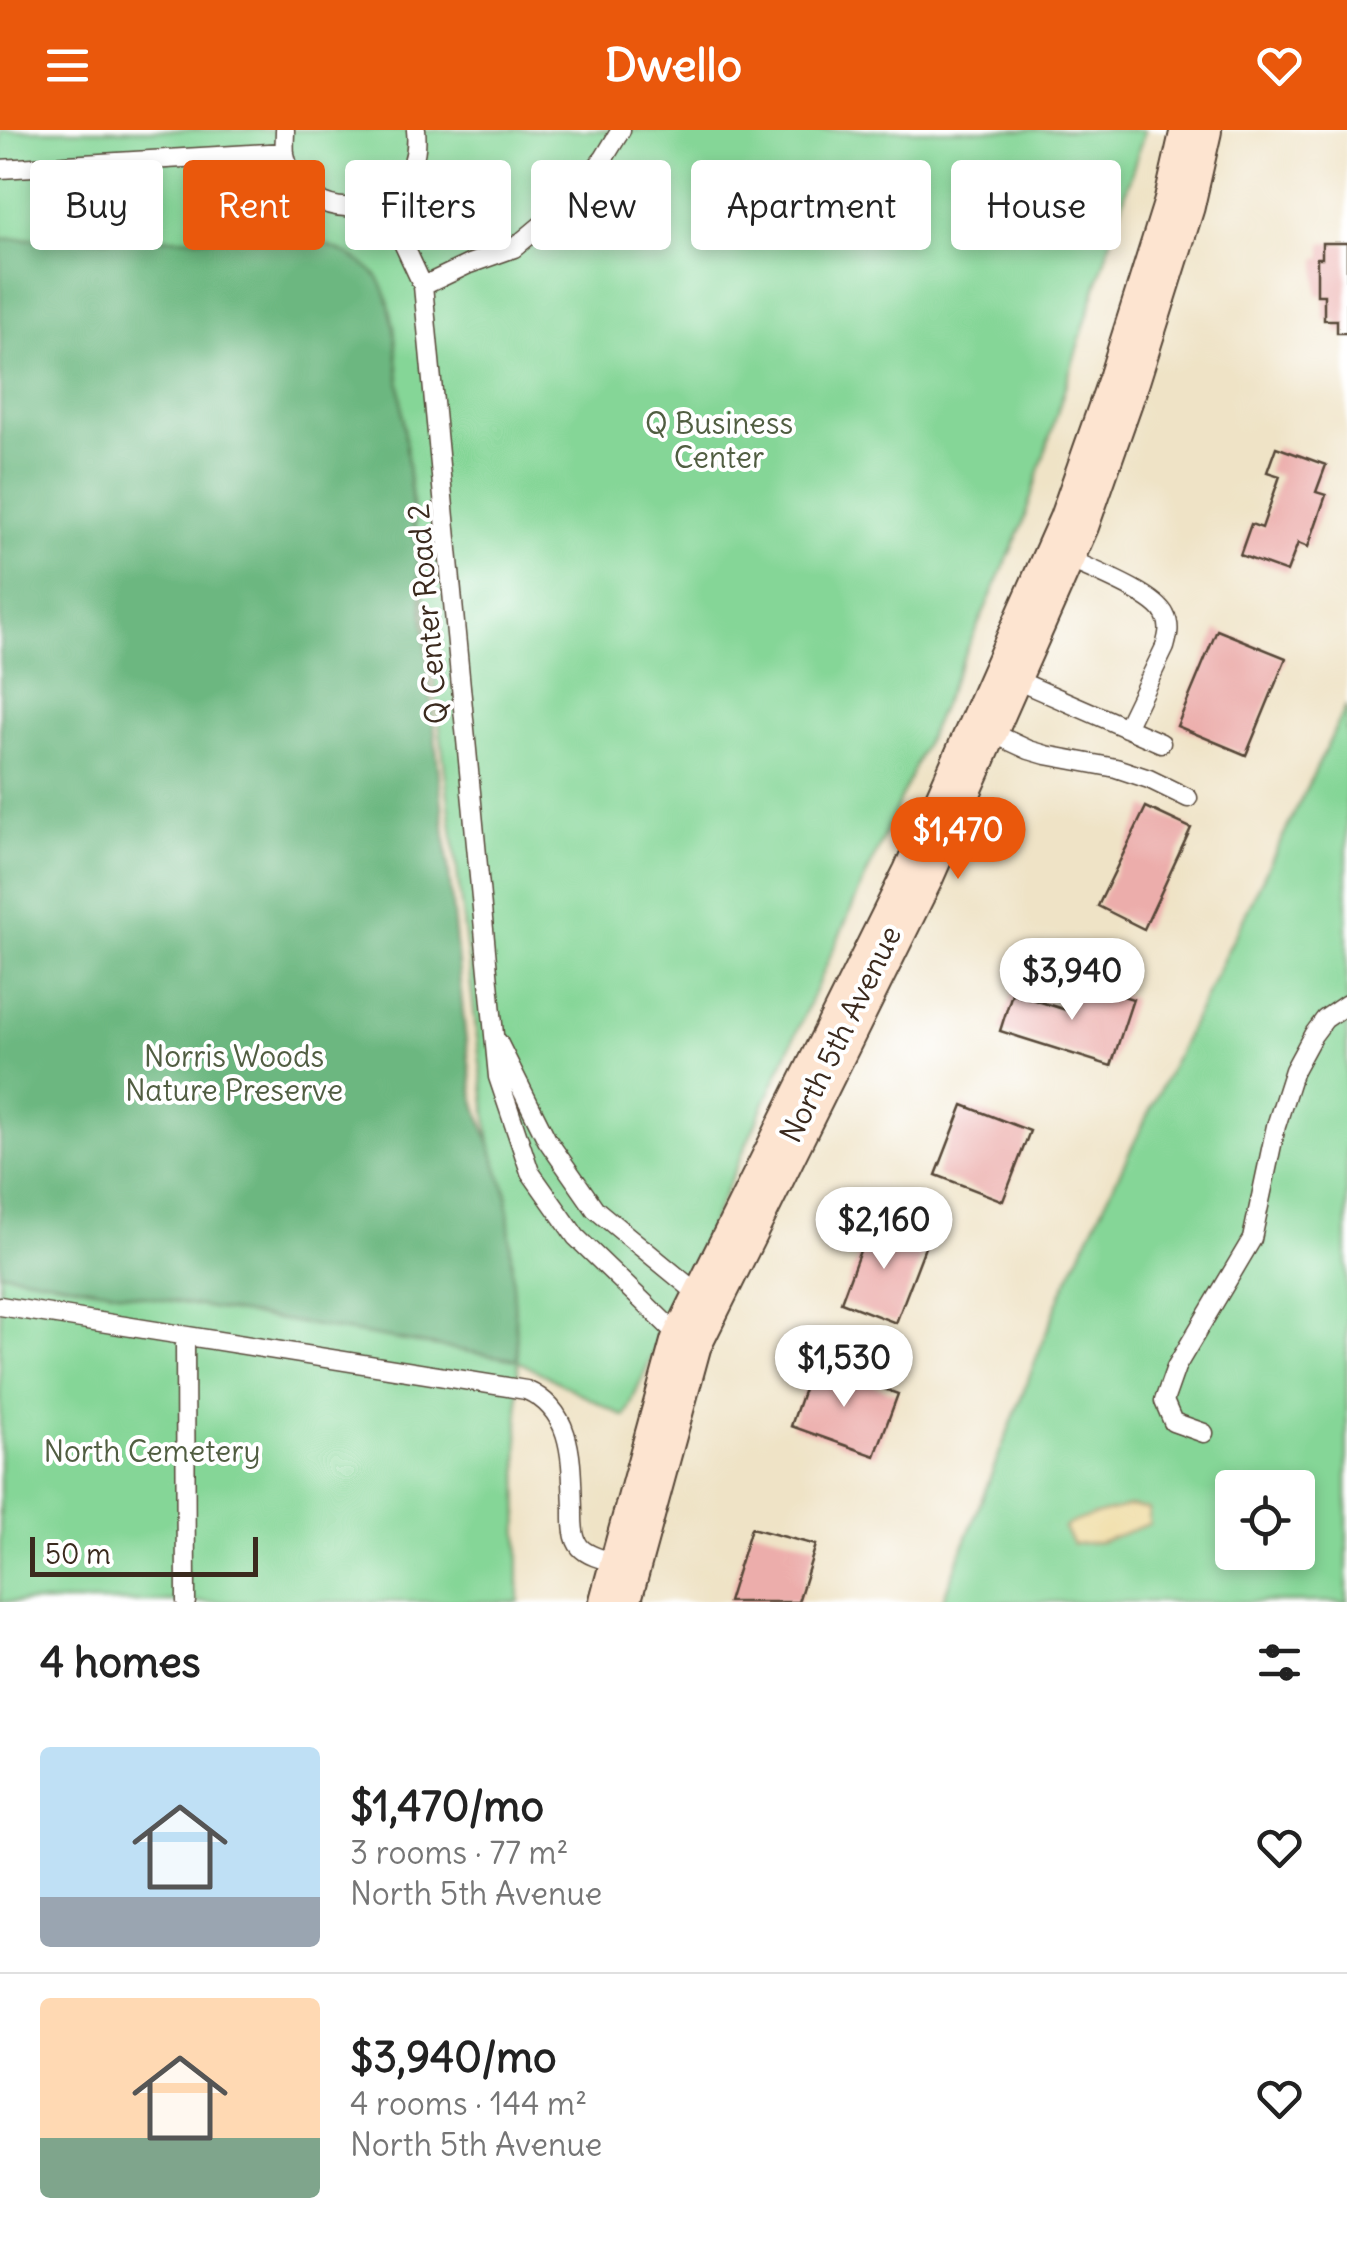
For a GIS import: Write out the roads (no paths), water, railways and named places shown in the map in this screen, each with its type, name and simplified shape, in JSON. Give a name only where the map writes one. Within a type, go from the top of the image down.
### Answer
[{"type":"main road","name":"North 5th Avenue","points":[[620,1584],[696,1322],[918,875],[1074,522],[1179,204],[1196,130]]},
{"type":"lane","points":[[285,130],[284,152],[291,172],[304,189],[322,201],[345,207]]},
{"type":"lane","points":[[415,160],[416,130]]},
{"type":"lane","points":[[423,286],[514,248],[562,206],[604,158],[621,130]]},
{"type":"lane","points":[[0,169],[284,152]]},
{"type":"lane","name":"Q Center Road 2","points":[[406,250],[423,286],[498,1078],[530,1172],[576,1237],[696,1322]]},
{"type":"lane","points":[[1060,555],[1131,588],[1164,611],[1168,622],[1165,647],[1126,728]]},
{"type":"lane","points":[[1006,676],[1161,744]]},
{"type":"lane","points":[[982,729],[1029,750],[1149,779],[1188,798]]},
{"type":"lane","points":[[1204,1432],[1173,1422],[1164,1402],[1170,1384],[1176,1367],[1252,1240],[1276,1126],[1294,1070],[1325,1019],[1347,1004]]},
{"type":"lane","points":[[494,1032],[547,1140],[594,1209],[696,1322]]},
{"type":"lane","points":[[0,1306],[521,1389],[540,1396],[560,1422],[571,1456],[575,1539],[620,1584]]},
{"type":"lane","points":[[185,1336],[186,1602]]},
{"type":"park label","name":"Q Business Center","points":[[719,440]]},
{"type":"park label","name":"Norris Woods Nature Preserve","points":[[234,1073]]},
{"type":"park label","name":"North Cemetery","points":[[152,1451]]}]
